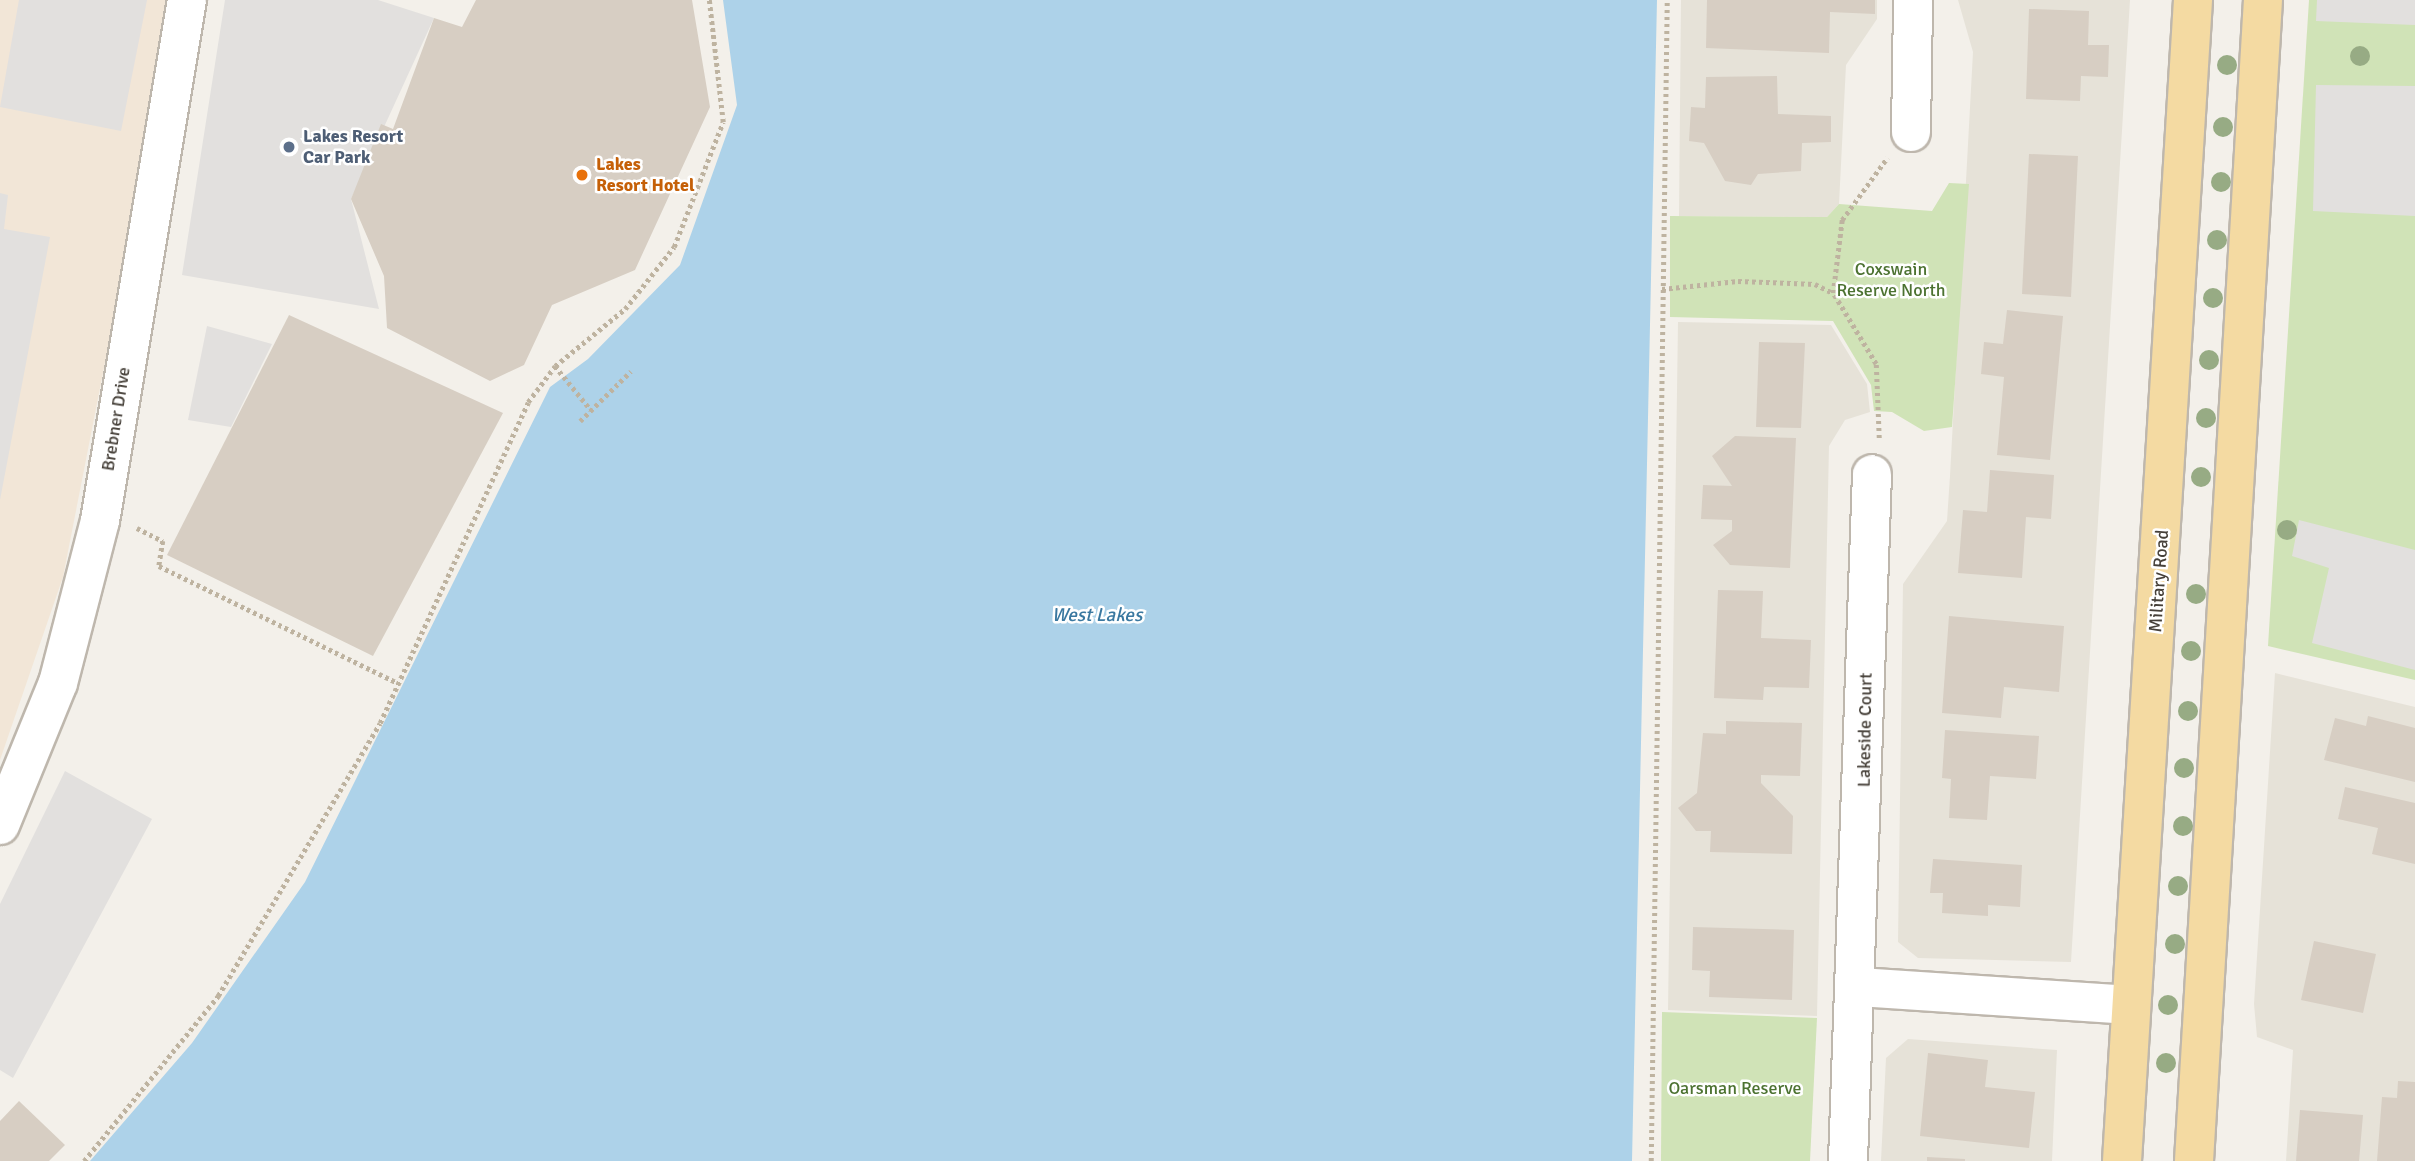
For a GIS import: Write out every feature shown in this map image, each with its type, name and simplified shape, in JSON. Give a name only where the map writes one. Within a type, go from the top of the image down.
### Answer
[{"type":"main road","name":"Military Road","points":[[2122,1161],[2193,0]]},
{"type":"main road","points":[[2193,1161],[2263,0]]},
{"type":"street","name":"Brebner Drive","points":[[0,825],[58,683],[100,522],[187,0]]},
{"type":"street","points":[[1912,132],[1913,0]]},
{"type":"street","name":"Lakeside Court","points":[[1848,1161],[1859,987],[1872,474]]},
{"type":"street","points":[[1859,987],[2130,1005]]},
{"type":"path","points":[[84,1161],[218,996],[398,683],[528,402],[555,366],[625,309],[674,247],[723,122],[709,0]]},
{"type":"path","points":[[1651,1161],[1667,0]]},
{"type":"path","points":[[1833,293],[1842,220],[1864,183],[1912,132]]},
{"type":"path","points":[[1662,289],[1738,281],[1815,284],[1833,293],[1876,364],[1883,419],[1872,474]]},
{"type":"path","points":[[555,366],[592,410]]},
{"type":"path","points":[[580,421],[631,371]]},
{"type":"path","points":[[124,521],[163,541],[159,566],[398,683]]},
{"type":"shaded area","points":[[0,0],[176,0],[63,577],[0,760]]},
{"type":"shaded area","points":[[19,0],[147,0],[121,131],[0,107]]},
{"type":"shaded area","points":[[225,0],[378,0],[434,18],[351,199],[379,309],[182,275]]},
{"type":"shaded area","points":[[1681,0],[1877,0],[1877,19],[1846,65],[1839,204],[1827,217],[1679,216]]},
{"type":"shaded area","points":[[1958,0],[2130,0],[2071,962],[1918,958],[1898,942],[1903,584],[1947,521],[1950,476],[1973,52]]},
{"type":"shaded area","points":[[2317,0],[2415,0],[2415,25],[2316,21]]},
{"type":"shaded area","points":[[2316,85],[2415,86],[2415,216],[2313,211]]},
{"type":"shaded area","points":[[0,193],[8,195],[4,229],[50,237],[0,500]]},
{"type":"shaded area","points":[[1678,322],[1831,325],[1867,384],[1870,412],[1845,420],[1829,446],[1817,1016],[1668,1010]]},
{"type":"shaded area","points":[[207,326],[272,344],[231,427],[188,420]]},
{"type":"shaded area","points":[[2299,520],[2415,550],[2415,670],[2312,643],[2329,568],[2292,556]]},
{"type":"shaded area","points":[[2275,673],[2415,707],[2415,1161],[2286,1161],[2293,1050],[2257,1037],[2254,1004]]},
{"type":"shaded area","points":[[65,771],[152,819],[13,1078],[0,1070],[0,904]]},
{"type":"shaded area","points":[[1908,1039],[2057,1050],[2052,1161],[1881,1161],[1886,1058]]},
{"type":"green space","points":[[2309,0],[2415,0],[2415,680],[2268,646]]},
{"type":"green space","name":"Coxswain Reserve North","points":[[1949,183],[1969,184],[1952,427],[1924,431],[1892,412],[1874,411],[1871,385],[1833,321],[1670,317],[1670,216],[1827,217],[1839,204],[1932,211]]},
{"type":"green space","name":"Oarsman Reserve","points":[[1662,1012],[1817,1018],[1810,1161],[1661,1161]]},
{"type":"water","name":"West Lakes","points":[[723,0],[1657,0],[1632,1161],[90,1161],[192,1043],[305,882],[550,387],[588,359],[680,265],[737,105]]},
{"type":"building","points":[[476,0],[692,0],[710,107],[635,270],[552,305],[524,365],[490,381],[387,328],[384,276],[351,199],[381,124],[393,129],[434,18],[462,27]]},
{"type":"building","points":[[1707,0],[1875,0],[1875,14],[1830,12],[1829,53],[1706,48]]},
{"type":"building","points":[[2029,9],[2089,11],[2088,45],[2109,45],[2108,77],[2081,76],[2080,101],[2026,99]]},
{"type":"building","points":[[1777,76],[1778,114],[1831,116],[1831,142],[1802,143],[1801,171],[1758,174],[1751,185],[1725,181],[1704,143],[1689,141],[1691,107],[1705,108],[1706,77]]},
{"type":"building","points":[[2029,154],[2078,156],[2071,297],[2022,294]]},
{"type":"building","points":[[2007,310],[2063,316],[2050,460],[1997,455],[2004,377],[1981,374],[1984,342],[2003,344]]},
{"type":"building","points":[[289,315],[503,413],[373,656],[167,555]]},
{"type":"building","points":[[1759,342],[1805,343],[1801,428],[1756,427]]},
{"type":"building","points":[[1735,436],[1796,438],[1790,568],[1730,565],[1713,545],[1732,531],[1732,520],[1701,519],[1703,485],[1732,486],[1712,456]]},
{"type":"building","points":[[1990,470],[2054,475],[2051,519],[2026,517],[2022,578],[1958,573],[1963,510],[1987,512]]},
{"type":"building","points":[[1718,590],[1763,591],[1761,638],[1811,640],[1809,688],[1764,687],[1763,700],[1714,698]]},
{"type":"building","points":[[1949,616],[2064,626],[2059,692],[2004,687],[2001,718],[1942,713]]},
{"type":"building","points":[[2368,716],[2415,728],[2415,782],[2324,760],[2335,718],[2366,726]]},
{"type":"building","points":[[1726,721],[1802,723],[1800,776],[1761,775],[1761,783],[1793,816],[1792,854],[1710,852],[1711,831],[1696,831],[1678,808],[1697,793],[1703,733],[1726,734]]},
{"type":"building","points":[[1945,730],[2039,736],[2036,779],[1990,776],[1987,820],[1949,818],[1951,779],[1942,778]]},
{"type":"building","points":[[2345,787],[2415,803],[2415,864],[2372,854],[2378,828],[2338,819]]},
{"type":"building","points":[[1933,859],[2022,865],[2020,907],[1988,905],[1988,916],[1942,913],[1943,893],[1930,893]]},
{"type":"building","points":[[1693,927],[1794,930],[1792,1000],[1709,997],[1710,971],[1692,970]]},
{"type":"building","points":[[2314,941],[2376,954],[2363,1013],[2301,1000]]},
{"type":"building","points":[[1928,1053],[1988,1060],[1985,1087],[2035,1092],[2029,1148],[1920,1136]]},
{"type":"building","points":[[2398,1081],[2415,1082],[2415,1161],[2377,1161],[2382,1097],[2397,1098]]},
{"type":"building","points":[[19,1101],[65,1145],[49,1161],[0,1161],[0,1121]]},
{"type":"building","points":[[2300,1110],[2363,1115],[2359,1161],[2296,1161]]},
{"type":"building","points":[[1927,1157],[1965,1159],[1965,1161],[1927,1161]]},
{"type":"place","name":"Lakes Resort Car Park","points":[[289,147]]},
{"type":"place","name":"Lakes Resort Hotel","points":[[582,175]]}]
